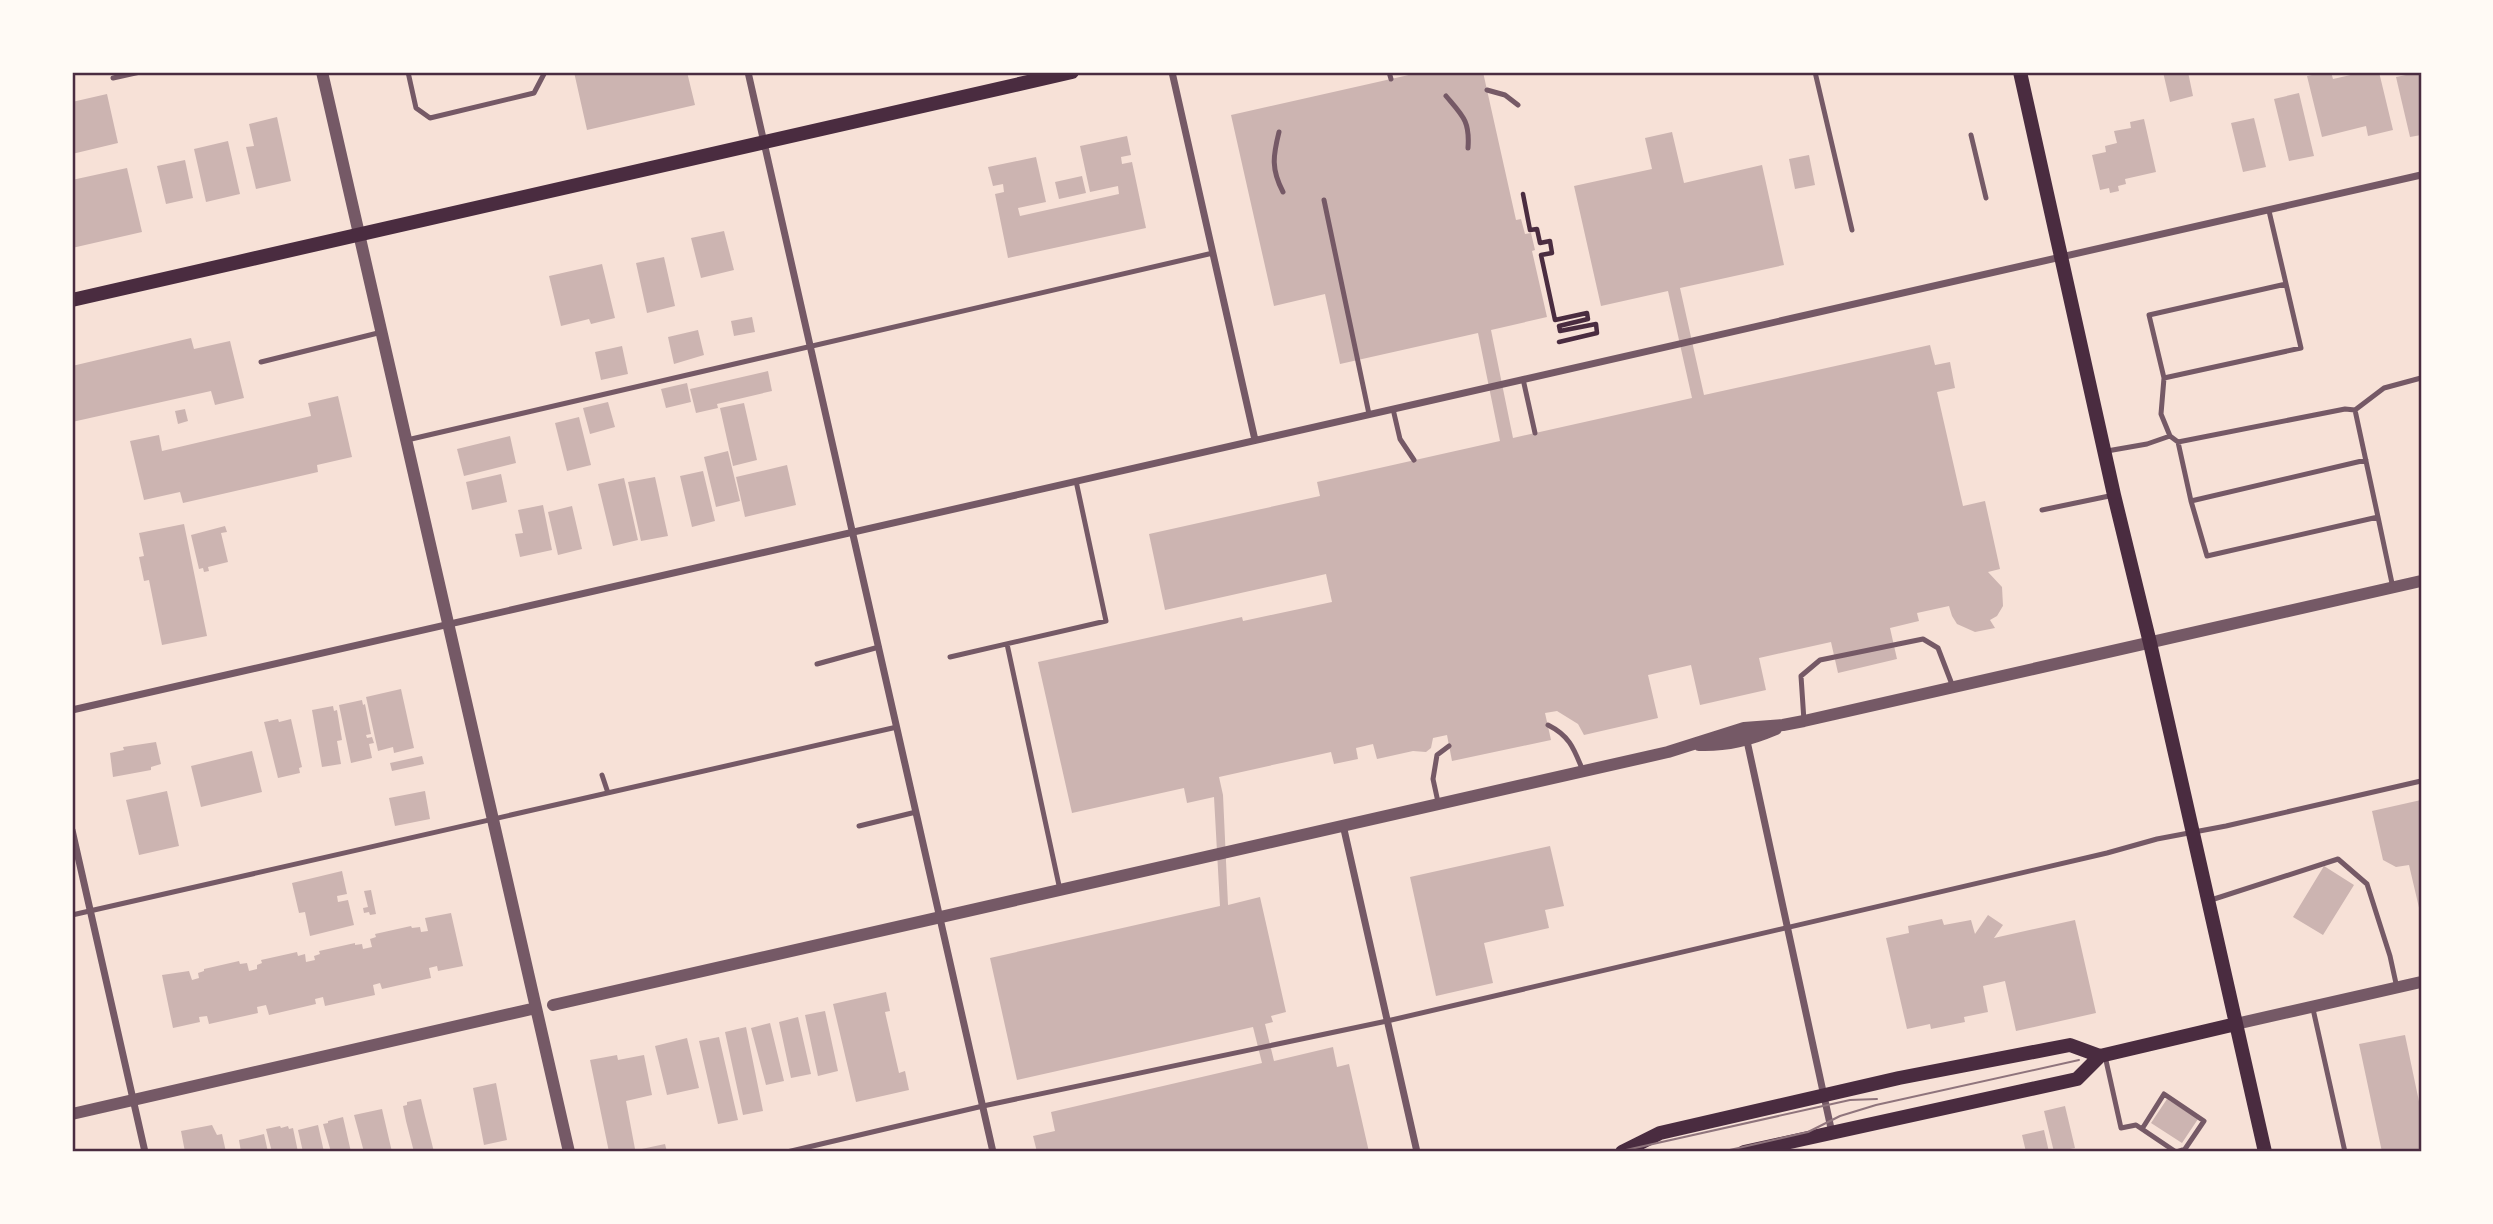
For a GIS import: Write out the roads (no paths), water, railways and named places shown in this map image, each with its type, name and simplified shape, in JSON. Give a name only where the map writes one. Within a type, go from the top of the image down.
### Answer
[{"type":"main road","points":[[72,300],[1072,72]]},
{"type":"main road","points":[[2020,72],[2063,256],[2104,452],[2150,642],[2265,1152]]},
{"type":"main road","points":[[1744,1152],[2077,1079],[2103,1055],[2236,1024]]},
{"type":"main road","points":[[1622,1152],[1660,1133],[1824,1095],[2070,1045],[2103,1055]]},
{"type":"street","points":[[322,72],[569,1152]]},
{"type":"street","points":[[748,72],[993,1152]]},
{"type":"street","points":[[1172,72],[1255,440]]},
{"type":"street","points":[[72,710],[2421,175]]},
{"type":"street","points":[[531,988],[553,1004],[1583,771],[1695,745],[1744,728],[1804,721],[2421,581]]},
{"type":"street","points":[[1695,745],[1722,746],[1747,741],[1783,725]]},
{"type":"street","points":[[1747,741],[1832,1133]]},
{"type":"street","points":[[1343,825],[1417,1152]]},
{"type":"street","points":[[72,830],[145,1152]]},
{"type":"street","points":[[2236,1024],[2421,982]]},
{"type":"street","points":[[541,1030],[553,1004]]},
{"type":"street","points":[[72,1114],[536,1009]]},
{"type":"lane","points":[[113,78],[140,72]]},
{"type":"lane","points":[[408,72],[416,108],[430,118],[534,93],[545,72]]},
{"type":"lane","points":[[1815,72],[1852,230]]},
{"type":"lane","points":[[1487,90],[1505,95],[1518,104]]},
{"type":"lane","points":[[1446,96],[1466,120],[1469,128],[1468,148]]},
{"type":"lane","points":[[1279,132],[1273,156],[1278,183],[1283,192]]},
{"type":"lane","points":[[1971,135],[1986,198]]},
{"type":"lane","points":[[1324,201],[1369,414]]},
{"type":"lane","points":[[2164,378],[2301,348],[2269,211]]},
{"type":"lane","points":[[407,440],[1213,254]]},
{"type":"lane","points":[[2286,284],[2149,315],[2164,378],[2161,414],[2170,436],[2178,442],[2207,556],[2378,517]]},
{"type":"lane","points":[[261,362],[382,332]]},
{"type":"lane","points":[[2178,442],[2345,409],[2355,410],[2384,388],[2421,378]]},
{"type":"lane","points":[[1523,379],[1535,433]]},
{"type":"lane","points":[[1393,409],[1400,439],[1414,460]]},
{"type":"lane","points":[[2355,410],[2393,587]]},
{"type":"lane","points":[[2104,452],[2147,444],[2170,436]]},
{"type":"lane","points":[[2192,501],[2366,460]]},
{"type":"lane","points":[[950,657],[1106,621],[1076,481]]},
{"type":"lane","points":[[2042,510],[2114,495]]},
{"type":"lane","points":[[1804,721],[1801,676],[1821,660],[1923,639],[1938,648],[1953,687]]},
{"type":"lane","points":[[1007,644],[1060,890]]},
{"type":"lane","points":[[817,664],[879,647]]},
{"type":"lane","points":[[1548,725],[1562,732],[1573,747],[1583,771]]},
{"type":"lane","points":[[72,915],[897,727]]},
{"type":"lane","points":[[1438,804],[1433,779],[1437,755],[1449,746]]},
{"type":"lane","points":[[602,775],[608,793]]},
{"type":"lane","points":[[787,1152],[983,1106],[1387,1020],[2107,853],[2157,839],[2421,781]]},
{"type":"lane","points":[[859,826],[916,812]]},
{"type":"lane","points":[[2208,901],[2338,859],[2367,884],[2390,956],[2397,988]]},
{"type":"lane","points":[[2312,1007],[2345,1152]]},
{"type":"lane","points":[[2103,1055],[2122,1128],[2136,1125],[2176,1152],[2185,1149],[2204,1121],[2164,1094],[2142,1129]]},
{"type":"lane","points":[[2161,1142],[2167,1133]]},
{"type":"tram line","points":[[1721,1152],[1808,1132],[1840,1116],[1876,1105],[2079,1060]]},
{"type":"tram line","points":[[1617,1152],[1850,1100],[1877,1099]]}]
